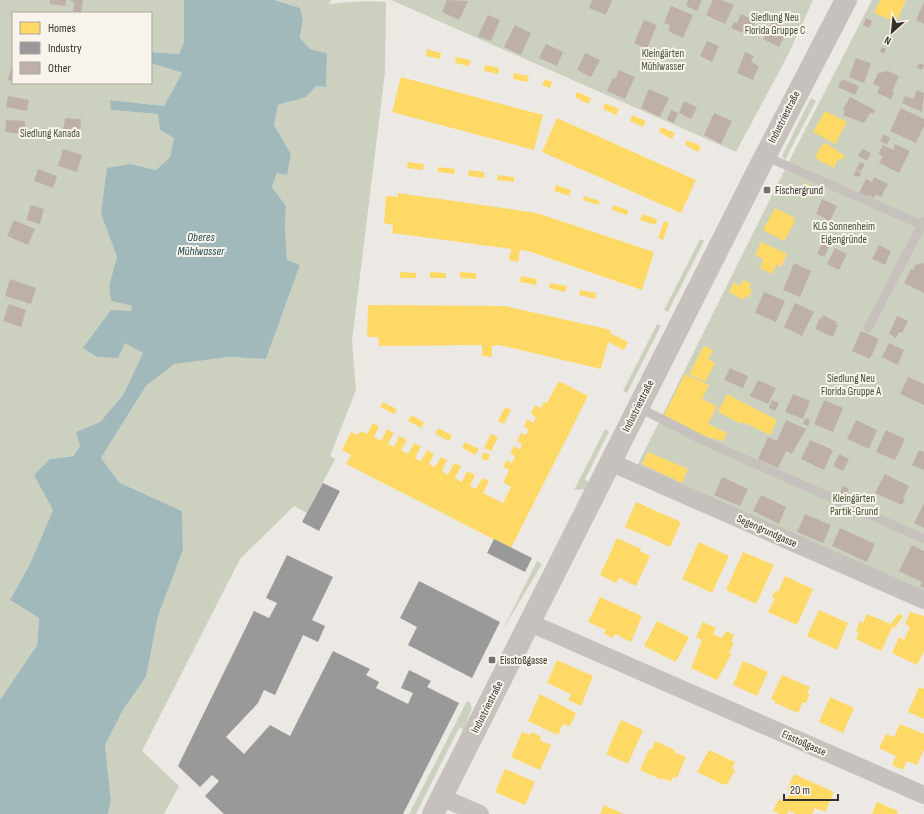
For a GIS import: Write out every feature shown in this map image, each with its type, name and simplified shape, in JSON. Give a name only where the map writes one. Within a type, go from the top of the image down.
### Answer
[{"type":"street","name":"Industriestraße","points":[[437,806],[765,156],[846,0]]},
{"type":"street","name":"Segengrundgasse","points":[[610,462],[924,600]]},
{"type":"street","name":"Eisstoßgasse","points":[[530,623],[924,795]]},
{"type":"street","points":[[437,806],[480,814]]},
{"type":"lane","points":[[765,156],[923,224],[868,328]]},
{"type":"lane","points":[[638,407],[711,444],[924,539]]},
{"type":"green space","name":"Siedlung Kanada","points":[[0,0],[184,0],[184,42],[179,54],[152,52],[152,12],[12,12],[12,84],[152,84],[152,63],[182,73],[164,106],[110,100],[112,110],[158,114],[174,138],[170,157],[156,170],[131,164],[101,214],[117,257],[109,285],[111,301],[132,306],[125,342],[143,353],[123,395],[100,422],[76,432],[80,446],[72,456],[50,459],[53,510],[30,564],[10,600],[39,618],[37,645],[0,700]]},
{"type":"green space","points":[[274,0],[331,0],[329,4],[365,1],[386,2],[385,72],[352,341],[356,390],[330,456],[335,459],[307,513],[294,506],[240,559],[142,751],[179,786],[164,814],[108,814],[111,800],[105,745],[123,710],[146,677],[158,616],[183,550],[182,511],[120,483],[101,458],[146,386],[174,363],[229,357],[266,359],[300,265],[287,260],[285,227],[286,206],[272,187],[277,173],[291,154],[274,125],[278,105],[306,97],[316,86],[326,87],[327,53],[310,49],[300,38],[303,19],[300,8]]},
{"type":"green space","name":"Kleingärten Mühlwasser","points":[[391,0],[813,0],[788,55],[736,152]]},
{"type":"green space","points":[[872,0],[924,0],[924,593],[637,466],[787,165]]},
{"type":"green space","points":[[811,98],[816,101],[785,160],[782,156]]},
{"type":"green space","points":[[700,239],[704,241],[668,312],[664,310]]},
{"type":"green space","points":[[657,324],[661,326],[627,393],[623,391]]},
{"type":"green space","points":[[605,429],[609,432],[585,479],[589,483],[586,489],[574,490]]},
{"type":"green space","points":[[537,561],[542,564],[502,631]]},
{"type":"green space","points":[[467,701],[470,702],[472,708],[464,729],[459,728],[416,814],[409,814]]},
{"type":"water","name":"Oberes Mühlwasser","points":[[184,0],[274,0],[300,8],[303,19],[300,38],[310,49],[327,53],[326,87],[316,86],[306,97],[278,105],[274,125],[291,154],[287,175],[277,173],[272,187],[286,206],[285,227],[287,260],[300,265],[266,359],[229,357],[174,364],[146,386],[101,458],[120,483],[182,511],[183,550],[158,616],[146,677],[123,710],[105,745],[111,800],[108,814],[0,814],[0,700],[37,645],[39,618],[10,600],[30,564],[53,510],[34,475],[50,459],[73,456],[80,446],[76,432],[100,422],[123,395],[143,353],[125,343],[118,358],[97,357],[83,348],[111,310],[131,311],[132,306],[111,301],[109,285],[117,257],[101,214],[107,168],[131,164],[156,170],[170,157],[174,138],[160,130],[158,114],[111,110],[110,100],[164,106],[182,73],[152,63],[152,52],[179,54],[184,42]]},
{"type":"building: Homes","points":[[880,0],[906,0],[896,22],[874,13]]},
{"type":"building: Homes","points":[[427,49],[441,53],[440,59],[426,56]]},
{"type":"building: Homes","points":[[456,57],[471,60],[469,66],[455,63]]},
{"type":"building: Homes","points":[[485,65],[499,68],[498,74],[484,71]]},
{"type":"building: Homes","points":[[514,73],[529,76],[527,82],[513,79]]},
{"type":"building: Homes","points":[[401,77],[543,115],[534,150],[392,112]]},
{"type":"building: Homes","points":[[545,79],[552,82],[550,88],[542,85]]},
{"type":"building: Homes","points":[[577,92],[591,98],[588,104],[575,97]]},
{"type":"building: Homes","points":[[605,103],[619,109],[616,115],[603,109]]},
{"type":"building: Homes","points":[[825,111],[847,122],[835,144],[813,132]]},
{"type":"building: Homes","points":[[632,115],[646,121],[643,127],[630,121]]},
{"type":"building: Homes","points":[[557,118],[696,180],[681,213],[542,152]]},
{"type":"building: Homes","points":[[661,127],[675,133],[672,139],[659,132]]},
{"type":"building: Homes","points":[[687,140],[701,146],[698,152],[685,145]]},
{"type":"building: Homes","points":[[826,143],[845,156],[842,160],[838,159],[834,168],[815,158],[822,144],[824,145]]},
{"type":"building: Homes","points":[[408,162],[424,164],[423,170],[407,168]]},
{"type":"building: Homes","points":[[438,167],[455,169],[454,174],[438,172]]},
{"type":"building: Homes","points":[[469,170],[484,172],[484,178],[468,176]]},
{"type":"building: Homes","points":[[498,175],[514,177],[514,182],[497,180]]},
{"type":"building: Homes","points":[[805,183],[816,189],[811,197],[801,192]]},
{"type":"building: Homes","points":[[556,185],[571,190],[569,196],[554,191]]},
{"type":"building: Homes","points":[[398,193],[537,213],[654,252],[642,290],[528,251],[520,250],[518,262],[509,260],[511,249],[392,233],[393,225],[384,223],[386,196],[398,197]]},
{"type":"building: Homes","points":[[584,196],[600,201],[598,205],[583,200]]},
{"type":"building: Homes","points":[[613,205],[628,210],[627,215],[612,210]]},
{"type":"building: Homes","points":[[775,208],[795,218],[793,221],[795,222],[784,241],[763,230]]},
{"type":"building: Homes","points":[[642,214],[657,219],[656,225],[640,220]]},
{"type":"building: Homes","points":[[664,221],[669,223],[663,240],[658,238]]},
{"type":"building: Homes","points":[[761,242],[787,254],[781,267],[777,264],[772,274],[760,268],[763,259],[755,255]]},
{"type":"building: Homes","points":[[400,272],[416,273],[416,278],[400,278]]},
{"type":"building: Homes","points":[[430,272],[446,273],[446,278],[430,278]]},
{"type":"building: Homes","points":[[460,272],[476,273],[476,279],[460,278]]},
{"type":"building: Homes","points":[[521,276],[537,279],[536,285],[520,282]]},
{"type":"building: Homes","points":[[743,280],[751,284],[749,288],[752,290],[748,298],[745,296],[743,300],[729,292],[734,282],[740,286]]},
{"type":"building: Homes","points":[[550,283],[567,286],[565,292],[549,288]]},
{"type":"building: Homes","points":[[580,290],[596,293],[595,299],[579,295]]},
{"type":"building: Homes","points":[[368,305],[505,306],[611,330],[610,333],[628,342],[624,350],[608,342],[601,369],[499,345],[492,346],[492,357],[482,356],[482,345],[379,346],[378,337],[367,337]]},
{"type":"building: Homes","points":[[704,346],[713,350],[708,359],[715,363],[705,382],[689,374]]},
{"type":"building: Homes","points":[[685,374],[709,385],[702,399],[717,406],[708,424],[727,433],[723,441],[707,437],[664,415]]},
{"type":"building: Homes","points":[[559,381],[588,396],[511,548],[346,464],[351,455],[342,450],[351,432],[358,435],[360,431],[367,434],[373,423],[379,426],[374,437],[381,441],[387,429],[394,433],[388,444],[394,447],[399,436],[407,440],[401,450],[408,454],[414,443],[421,446],[415,458],[421,461],[427,450],[434,454],[429,464],[435,467],[441,457],[447,460],[442,471],[448,475],[454,463],[461,466],[455,478],[462,482],[467,471],[475,475],[470,486],[476,489],[482,478],[489,481],[483,493],[503,503],[511,487],[503,482],[509,470],[503,467],[507,460],[512,463],[515,456],[510,454],[514,446],[520,449],[522,444],[517,441],[521,433],[526,435],[529,430],[524,427],[527,419],[533,423],[536,417],[531,414],[535,405],[541,408],[544,402],[547,403]]},
{"type":"building: Homes","points":[[727,394],[777,420],[770,435],[743,422],[741,424],[718,412]]},
{"type":"building: Homes","points":[[383,402],[397,409],[394,414],[380,407]]},
{"type":"building: Homes","points":[[505,407],[511,410],[504,424],[498,421]]},
{"type":"building: Homes","points":[[411,415],[424,422],[421,428],[408,421]]},
{"type":"building: Homes","points":[[438,428],[452,435],[449,441],[435,434]]},
{"type":"building: Homes","points":[[491,434],[498,437],[491,451],[484,448]]},
{"type":"building: Homes","points":[[465,442],[479,449],[475,455],[462,448]]},
{"type":"building: Homes","points":[[484,452],[490,455],[487,461],[481,458]]},
{"type":"building: Homes","points":[[648,452],[688,469],[682,483],[642,464]]},
{"type":"building: Homes","points":[[636,502],[681,522],[670,547],[625,527]]},
{"type":"building: Homes","points":[[617,538],[641,549],[640,551],[650,556],[636,586],[619,578],[616,583],[600,575]]},
{"type":"building: Homes","points":[[699,542],[729,556],[712,593],[682,579]]},
{"type":"building: Homes","points":[[743,552],[774,565],[756,604],[726,590]]},
{"type":"building: Homes","points":[[785,576],[813,589],[797,625],[768,612],[775,599],[772,597],[776,590],[778,592]]},
{"type":"building: Homes","points":[[600,597],[642,616],[631,642],[615,634],[613,638],[604,634],[606,630],[588,622]]},
{"type":"building: Homes","points":[[819,610],[848,623],[837,650],[807,636]]},
{"type":"building: Homes","points":[[910,612],[924,616],[924,651],[917,665],[892,653],[899,637],[904,640],[910,627],[905,624]]},
{"type":"building: Homes","points":[[867,614],[891,624],[898,614],[903,616],[895,628],[893,626],[881,651],[856,639],[859,633],[856,631],[860,621],[863,623]]},
{"type":"building: Homes","points":[[657,621],[689,637],[676,662],[644,646]]},
{"type":"building: Homes","points":[[703,622],[716,628],[713,634],[722,638],[726,631],[734,635],[731,642],[734,643],[729,653],[731,655],[717,680],[691,668],[702,640],[696,637]]},
{"type":"building: Homes","points":[[557,660],[593,676],[581,706],[568,700],[571,694],[547,683]]},
{"type":"building: Homes","points":[[743,661],[768,672],[757,696],[733,685]]},
{"type":"building: Homes","points":[[782,675],[810,687],[807,693],[810,694],[806,703],[803,702],[798,713],[775,703],[775,701],[771,699]]},
{"type":"building: Homes","points":[[919,687],[924,689],[924,719],[908,712]]},
{"type":"building: Homes","points":[[540,694],[576,713],[570,726],[563,724],[558,735],[528,721]]},
{"type":"building: Homes","points":[[830,697],[854,708],[843,733],[819,722]]},
{"type":"building: Homes","points":[[621,720],[643,730],[628,764],[606,754]]},
{"type":"building: Homes","points":[[900,724],[924,734],[924,750],[917,765],[907,761],[903,770],[892,765],[896,756],[879,748],[886,734],[894,737]]},
{"type":"building: Homes","points":[[522,732],[530,735],[532,732],[541,737],[540,740],[551,745],[540,770],[511,757]]},
{"type":"building: Homes","points":[[655,741],[686,757],[677,778],[673,777],[671,782],[663,778],[662,780],[640,770],[649,749],[651,750]]},
{"type":"building: Homes","points":[[709,750],[735,762],[732,768],[735,770],[727,785],[697,772]]},
{"type":"building: Homes","points":[[505,769],[535,782],[525,805],[495,792]]},
{"type":"building: Homes","points":[[794,774],[834,792],[825,812],[815,808],[812,814],[796,814],[789,811],[787,814],[780,814],[773,811],[779,799],[785,802],[791,791],[787,789]]},
{"type":"building: Homes","points":[[877,802],[898,811],[897,814],[872,814]]},
{"type":"building: Homes","points":[[604,805],[624,814],[600,814]]},
{"type":"building: Industry","points":[[323,483],[340,491],[319,531],[302,522]]},
{"type":"building: Industry","points":[[494,539],[532,558],[525,572],[487,553]]},
{"type":"building: Industry","points":[[287,555],[333,577],[312,620],[325,626],[318,642],[303,635],[275,695],[264,690],[258,703],[226,737],[244,754],[270,725],[290,736],[333,651],[370,669],[366,675],[379,682],[376,688],[408,704],[413,693],[401,688],[409,670],[431,681],[427,687],[459,703],[403,814],[224,814],[205,796],[219,781],[212,775],[200,787],[178,766],[254,611],[269,618],[277,603],[266,598]]},
{"type":"building: Industry","points":[[419,581],[500,622],[472,678],[408,645],[417,627],[400,618]]},
{"type":"building: Other","points":[[50,0],[66,0],[65,6],[50,4]]},
{"type":"building: Other","points":[[69,0],[83,0],[81,12],[73,12],[74,2]]},
{"type":"building: Other","points":[[447,0],[468,1],[459,20],[442,12]]},
{"type":"building: Other","points":[[592,0],[612,0],[606,15],[589,8]]},
{"type":"building: Other","points":[[688,0],[702,0],[697,11],[686,6]]},
{"type":"building: Other","points":[[713,0],[722,0],[734,5],[725,24],[706,15]]},
{"type":"building: Other","points":[[924,2],[924,24],[916,20]]},
{"type":"building: Other","points":[[671,6],[693,15],[683,38],[668,31],[670,25],[664,23]]},
{"type":"building: Other","points":[[741,14],[756,21],[750,36],[731,28],[734,22],[737,23]]},
{"type":"building: Other","points":[[488,15],[500,20],[491,41],[478,36]]},
{"type":"building: Other","points":[[866,18],[872,21],[869,28],[863,25]]},
{"type":"building: Other","points":[[644,20],[657,25],[647,49],[634,43]]},
{"type":"building: Other","points":[[772,21],[788,28],[779,47],[763,39]]},
{"type":"building: Other","points":[[515,25],[531,33],[521,55],[504,47]]},
{"type":"building: Other","points":[[707,41],[719,46],[712,62],[700,56]]},
{"type":"building: Other","points":[[546,44],[563,52],[557,66],[539,58]]},
{"type":"building: Other","points":[[882,47],[886,49],[884,54],[880,51]]},
{"type":"building: Other","points":[[745,52],[754,56],[751,62],[759,66],[753,80],[737,73]]},
{"type":"building: Other","points":[[585,53],[600,60],[591,77],[577,70]]},
{"type":"building: Other","points":[[856,58],[871,63],[864,83],[849,77]]},
{"type":"building: Other","points":[[919,63],[924,65],[922,70],[917,68]]},
{"type":"building: Other","points":[[11,69],[12,81],[8,80]]},
{"type":"building: Other","points":[[619,70],[635,77],[625,99],[607,91],[613,78],[615,79]]},
{"type":"building: Other","points":[[888,71],[899,76],[892,92],[894,93],[891,99],[877,93],[880,87],[873,84],[878,73]]},
{"type":"building: Other","points":[[842,79],[859,86],[855,95],[838,87]]},
{"type":"building: Other","points":[[649,89],[669,98],[660,117],[641,108]]},
{"type":"building: Other","points":[[917,90],[924,93],[922,112],[902,103],[905,96],[913,99]]},
{"type":"building: Other","points":[[8,96],[29,100],[27,111],[6,107]]},
{"type":"building: Other","points":[[850,97],[875,110],[873,114],[870,113],[864,123],[843,115],[845,111],[843,109]]},
{"type":"building: Other","points":[[684,101],[697,107],[691,119],[679,113]]},
{"type":"building: Other","points":[[901,108],[924,119],[924,126],[916,143],[890,131]]},
{"type":"building: Other","points":[[671,110],[678,113],[674,123],[667,120]]},
{"type":"building: Other","points":[[714,113],[732,121],[721,144],[704,135]]},
{"type":"building: Other","points":[[65,118],[81,119],[80,134],[63,133]]},
{"type":"building: Other","points":[[6,120],[25,121],[25,134],[5,132]]},
{"type":"building: Other","points":[[884,134],[890,138],[887,145],[880,141]]},
{"type":"building: Other","points":[[895,144],[910,151],[899,173],[879,163],[883,156],[878,154],[883,145],[893,150]]},
{"type":"building: Other","points":[[63,149],[82,155],[77,172],[58,166]]},
{"type":"building: Other","points":[[862,149],[871,153],[867,161],[858,156]]},
{"type":"building: Other","points":[[860,162],[865,164],[861,171],[856,169]]},
{"type":"building: Other","points":[[38,169],[57,176],[53,188],[34,181]]},
{"type":"building: Other","points":[[856,170],[861,173],[859,177],[853,175]]},
{"type":"building: Other","points":[[874,177],[888,184],[881,197],[876,194],[874,198],[867,195],[866,197],[859,193],[866,179],[872,182]]},
{"type":"building: Other","points":[[822,199],[837,206],[830,221],[816,214]]},
{"type":"building: Other","points":[[31,205],[44,209],[40,224],[26,220]]},
{"type":"building: Other","points":[[14,220],[35,229],[28,245],[7,236]]},
{"type":"building: Other","points":[[822,244],[829,247],[824,257],[817,254]]},
{"type":"building: Other","points":[[879,245],[891,251],[885,265],[872,259]]},
{"type":"building: Other","points":[[835,248],[847,254],[839,270],[827,264]]},
{"type":"building: Other","points":[[794,263],[811,271],[800,297],[783,290]]},
{"type":"building: Other","points":[[924,263],[924,293],[904,283],[911,269],[913,270],[915,265]]},
{"type":"building: Other","points":[[10,279],[36,288],[31,304],[5,296]]},
{"type":"building: Other","points":[[764,292],[785,301],[776,322],[755,313]]},
{"type":"building: Other","points":[[795,303],[814,312],[802,336],[784,327]]},
{"type":"building: Other","points":[[9,304],[26,310],[21,327],[3,321]]},
{"type":"building: Other","points":[[823,315],[837,322],[836,324],[838,325],[833,337],[815,329]]},
{"type":"building: Other","points":[[897,316],[908,321],[902,333],[899,332],[896,338],[889,334]]},
{"type":"building: Other","points":[[861,331],[879,339],[870,359],[852,351]]},
{"type":"building: Other","points":[[889,343],[904,350],[898,365],[882,357]]},
{"type":"building: Other","points":[[730,368],[748,376],[743,388],[724,380]]},
{"type":"building: Other","points":[[908,377],[924,384],[924,405],[900,394]]},
{"type":"building: Other","points":[[758,380],[776,388],[768,404],[750,396]]},
{"type":"building: Other","points":[[793,394],[810,401],[803,419],[785,412]]},
{"type":"building: Other","points":[[772,400],[779,403],[775,411],[769,408]]},
{"type":"building: Other","points":[[824,400],[843,408],[833,432],[814,424]]},
{"type":"building: Other","points":[[805,418],[810,420],[808,426],[803,424]]},
{"type":"building: Other","points":[[786,420],[806,429],[792,454],[786,451],[778,468],[758,459],[768,437],[777,441]]},
{"type":"building: Other","points":[[856,420],[877,430],[869,449],[847,439]]},
{"type":"building: Other","points":[[886,430],[905,439],[895,460],[876,452]]},
{"type":"building: Other","points":[[810,440],[833,450],[824,470],[801,459]]},
{"type":"building: Other","points":[[919,450],[924,452],[924,470],[912,465]]},
{"type":"building: Other","points":[[839,454],[849,459],[843,471],[833,466]]},
{"type":"building: Other","points":[[885,474],[909,486],[903,498],[905,499],[902,505],[875,493]]},
{"type":"building: Other","points":[[722,477],[748,489],[740,506],[714,495]]},
{"type":"building: Other","points":[[843,486],[849,489],[845,497],[839,495]]},
{"type":"building: Other","points":[[761,495],[786,507],[779,524],[753,511]]},
{"type":"building: Other","points":[[924,503],[924,528],[914,523]]},
{"type":"building: Other","points":[[805,514],[831,525],[823,543],[797,532]]},
{"type":"building: Other","points":[[840,528],[875,544],[867,562],[832,546]]},
{"type":"building: Other","points":[[912,545],[924,551],[924,588],[920,586],[922,582],[899,571]]},
{"type":"place","name":"Fischergrund","points":[[767,190]]},
{"type":"place","name":"Eisstoßgasse","points":[[492,660]]},
{"type":"park label","name":"Siedlung Neu Florida Gruppe C","points":[[775,23]]},
{"type":"park label","name":"KLG Sonnenheim Eigengründe","points":[[844,232]]},
{"type":"park label","name":"Siedlung Neu Florida Gruppe A","points":[[851,384]]},
{"type":"park label","name":"Kleingärten Partik-Grund","points":[[854,504]]}]
